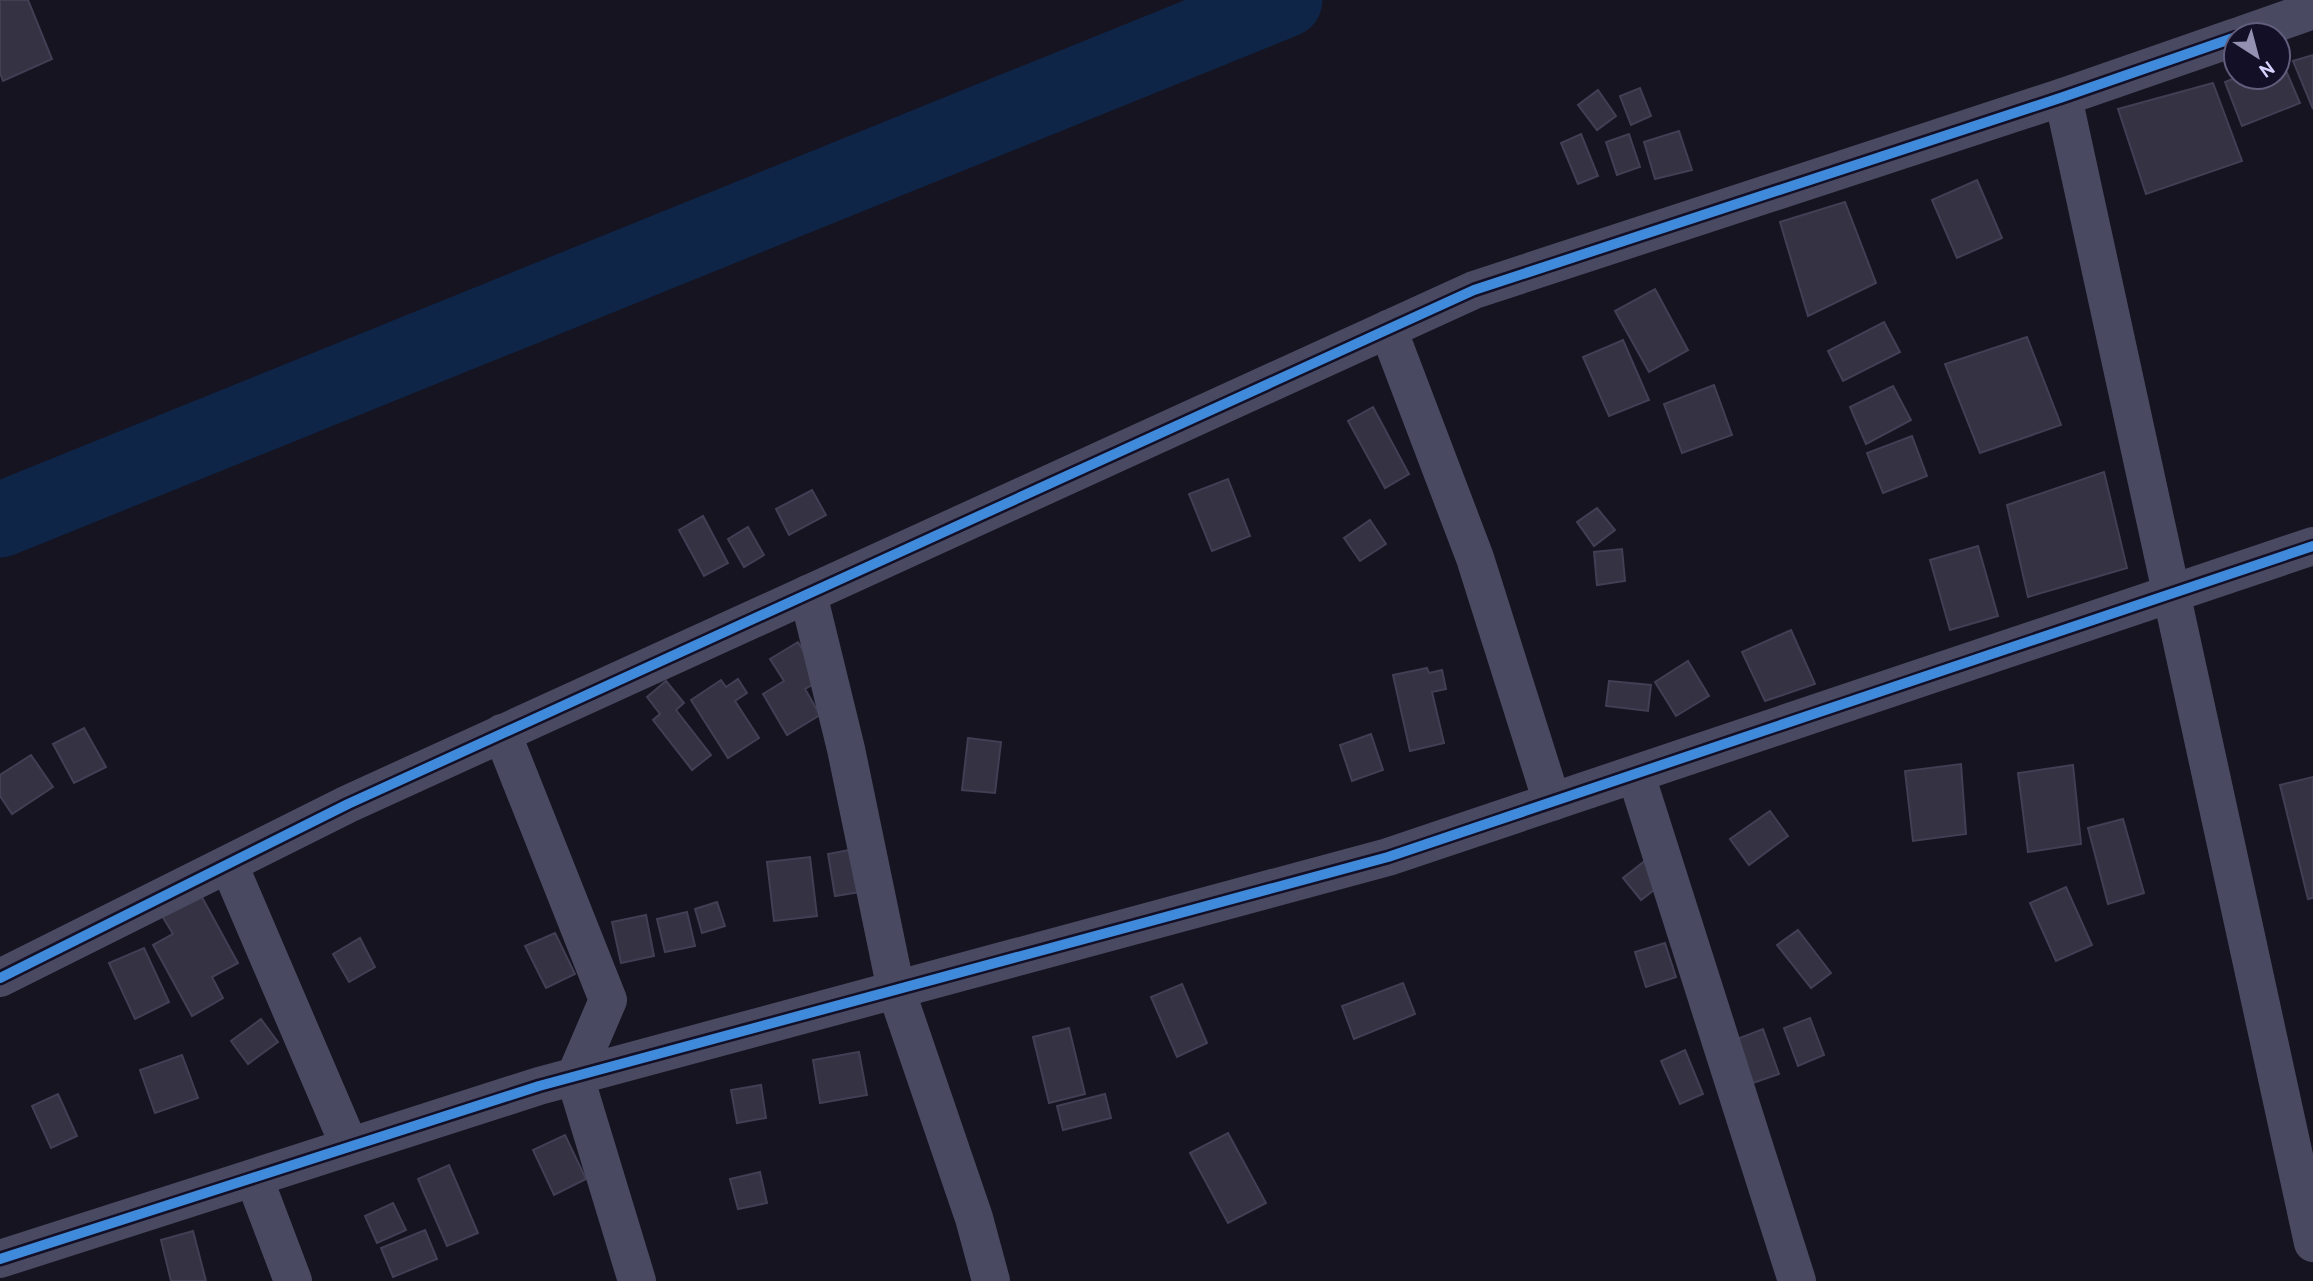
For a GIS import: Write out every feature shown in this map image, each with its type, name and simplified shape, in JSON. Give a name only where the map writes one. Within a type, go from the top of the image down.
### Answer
[{"type":"street","points":[[2282,21],[2313,10]]},
{"type":"street","points":[[0,978],[348,804],[1474,290],[2063,97],[2222,42]]},
{"type":"street","points":[[2063,97],[2313,1242]]},
{"type":"street","points":[[1388,329],[1475,558],[1552,802]]},
{"type":"street","points":[[0,1259],[349,1145],[575,1077],[1388,857],[2172,596],[2313,546]]},
{"type":"street","points":[[808,594],[846,749],[896,990],[975,1218],[990,1281]]},
{"type":"street","points":[[502,733],[608,1000],[575,1077],[637,1281]]},
{"type":"street","points":[[1636,775],[1797,1281]]},
{"type":"street","points":[[229,865],[349,1145]]},
{"type":"street","points":[[254,1178],[293,1281]]},
{"type":"building","points":[[0,0],[28,0],[52,59],[3,81],[0,73]]},
{"type":"building","points":[[2313,55],[2313,109],[2293,61]]},
{"type":"building","points":[[2213,83],[2242,161],[2146,194],[2118,109]]},
{"type":"building","points":[[2292,84],[2300,103],[2242,126],[2228,91],[2292,91]]},
{"type":"building","points":[[1640,88],[1651,116],[1631,125],[1620,96]]},
{"type":"building","points":[[1598,90],[1616,116],[1597,130],[1578,105]]},
{"type":"building","points":[[1679,131],[1692,170],[1655,179],[1644,142]]},
{"type":"building","points":[[1581,134],[1598,176],[1578,184],[1561,143]]},
{"type":"building","points":[[1629,134],[1640,167],[1617,175],[1606,142]]},
{"type":"building","points":[[1977,180],[2002,238],[1957,258],[1932,200]]},
{"type":"building","points":[[1845,202],[1876,283],[1808,316],[1780,222]]},
{"type":"building","points":[[1655,289],[1688,350],[1649,372],[1615,311]]},
{"type":"building","points":[[1884,322],[1900,352],[1843,381],[1828,351]]},
{"type":"building","points":[[2027,337],[2061,425],[1980,453],[1945,364]]},
{"type":"building","points":[[1623,340],[1649,400],[1609,416],[1583,357]]},
{"type":"building","points":[[1714,385],[1732,435],[1682,453],[1664,404]]},
{"type":"building","points":[[1893,386],[1911,420],[1866,444],[1850,407]]},
{"type":"building","points":[[1373,407],[1409,474],[1385,488],[1348,421]]},
{"type":"building","points":[[1912,436],[1927,476],[1883,493],[1867,453]]},
{"type":"building","points":[[2104,472],[2127,568],[2028,597],[2007,505]]},
{"type":"building","points":[[1228,479],[1250,536],[1212,551],[1189,494]]},
{"type":"building","points":[[812,490],[826,515],[789,535],[776,509]]},
{"type":"building","points":[[1597,508],[1615,530],[1594,546],[1577,522]]},
{"type":"building","points":[[703,516],[728,563],[704,576],[679,530]]},
{"type":"building","points":[[1370,520],[1386,544],[1360,561],[1344,538]]},
{"type":"building","points":[[748,527],[764,555],[744,567],[728,539]]},
{"type":"building","points":[[1978,546],[1998,616],[1950,630],[1930,560]]},
{"type":"building","points":[[1622,549],[1625,581],[1597,585],[1594,552]]},
{"type":"building","points":[[1791,630],[1815,684],[1765,701],[1742,652]]},
{"type":"building","points":[[798,642],[821,680],[805,689],[820,715],[787,735],[763,694],[784,681],[770,659]]},
{"type":"building","points":[[1688,661],[1709,696],[1676,716],[1655,682]]},
{"type":"building","points":[[1427,668],[1429,673],[1442,670],[1446,689],[1432,692],[1444,743],[1410,751],[1393,675]]},
{"type":"building","points":[[738,679],[747,693],[735,701],[759,738],[728,758],[691,700],[721,680],[726,687]]},
{"type":"building","points":[[666,681],[684,703],[676,710],[711,755],[692,770],[653,720],[660,714],[647,697]]},
{"type":"building","points":[[1609,681],[1651,685],[1648,711],[1606,706]]},
{"type":"building","points":[[84,728],[106,767],[74,783],[53,744]]},
{"type":"building","points":[[1371,734],[1383,770],[1352,781],[1340,745]]},
{"type":"building","points":[[968,738],[1001,742],[995,793],[962,790]]},
{"type":"building","points":[[31,755],[53,787],[12,814],[0,796],[0,775]]},
{"type":"building","points":[[1961,764],[1966,834],[1913,841],[1905,771]]},
{"type":"building","points":[[2073,765],[2081,844],[2028,852],[2018,773]]},
{"type":"building","points":[[2313,777],[2313,898],[2308,899],[2280,785]]},
{"type":"building","points":[[1770,811],[1788,836],[1749,865],[1730,839]]},
{"type":"building","points":[[2123,819],[2144,893],[2108,904],[2088,828]]},
{"type":"building","points":[[860,848],[867,891],[835,896],[828,854]]},
{"type":"building","points":[[810,857],[817,916],[774,921],[767,862]]},
{"type":"building","points":[[1646,860],[1663,883],[1641,900],[1623,878]]},
{"type":"building","points":[[2066,887],[2092,945],[2056,961],[2030,903]]},
{"type":"building","points":[[198,890],[238,963],[212,977],[223,998],[192,1016],[153,945],[173,934],[159,911]]},
{"type":"building","points":[[717,902],[725,926],[702,933],[695,909]]},
{"type":"building","points":[[687,912],[695,946],[665,952],[657,919]]},
{"type":"building","points":[[646,915],[654,956],[621,963],[612,922]]},
{"type":"building","points":[[1798,930],[1831,973],[1811,988],[1777,945]]},
{"type":"building","points":[[555,933],[575,974],[546,988],[525,946]]},
{"type":"building","points":[[360,938],[375,967],[349,982],[333,954]]},
{"type":"building","points":[[1665,943],[1676,977],[1646,987],[1635,952]]},
{"type":"building","points":[[144,948],[169,1002],[135,1019],[109,963]]},
{"type":"building","points":[[1403,983],[1415,1014],[1354,1039],[1342,1006]]},
{"type":"building","points":[[1182,984],[1207,1043],[1177,1057],[1151,997]]},
{"type":"building","points":[[1810,1018],[1824,1055],[1798,1066],[1784,1028]]},
{"type":"building","points":[[261,1019],[278,1042],[248,1064],[231,1041]]},
{"type":"building","points":[[1069,1028],[1085,1094],[1049,1103],[1033,1037]]},
{"type":"building","points":[[1763,1029],[1779,1074],[1753,1083],[1737,1039]]},
{"type":"building","points":[[1685,1050],[1703,1094],[1680,1104],[1661,1061]]},
{"type":"building","points":[[859,1052],[867,1095],[820,1103],[813,1060]]},
{"type":"building","points":[[182,1055],[198,1098],[155,1113],[140,1070]]},
{"type":"building","points":[[761,1085],[766,1118],[737,1123],[731,1090]]},
{"type":"building","points":[[58,1094],[77,1136],[51,1148],[32,1106]]},
{"type":"building","points":[[1105,1094],[1111,1118],[1063,1130],[1057,1106]]},
{"type":"building","points":[[1228,1133],[1266,1203],[1228,1223],[1190,1153]]},
{"type":"building","points":[[565,1135],[586,1179],[554,1195],[533,1150]]},
{"type":"building","points":[[449,1165],[478,1233],[447,1246],[418,1179]]},
{"type":"building","points":[[760,1172],[767,1203],[738,1209],[730,1179]]},
{"type":"building","points":[[393,1203],[406,1230],[377,1243],[365,1216]]},
{"type":"building","points":[[425,1230],[437,1259],[393,1277],[381,1248]]},
{"type":"building","points":[[193,1231],[206,1281],[171,1281],[161,1240]]},
{"type":"waterway","points":[[0,520],[1285,0]]},
{"type":"cycle path","points":[[0,978],[348,804],[1474,290],[2063,97],[2222,42]]},
{"type":"cycle path","points":[[0,1259],[539,1086],[1388,857],[2313,546]]}]
